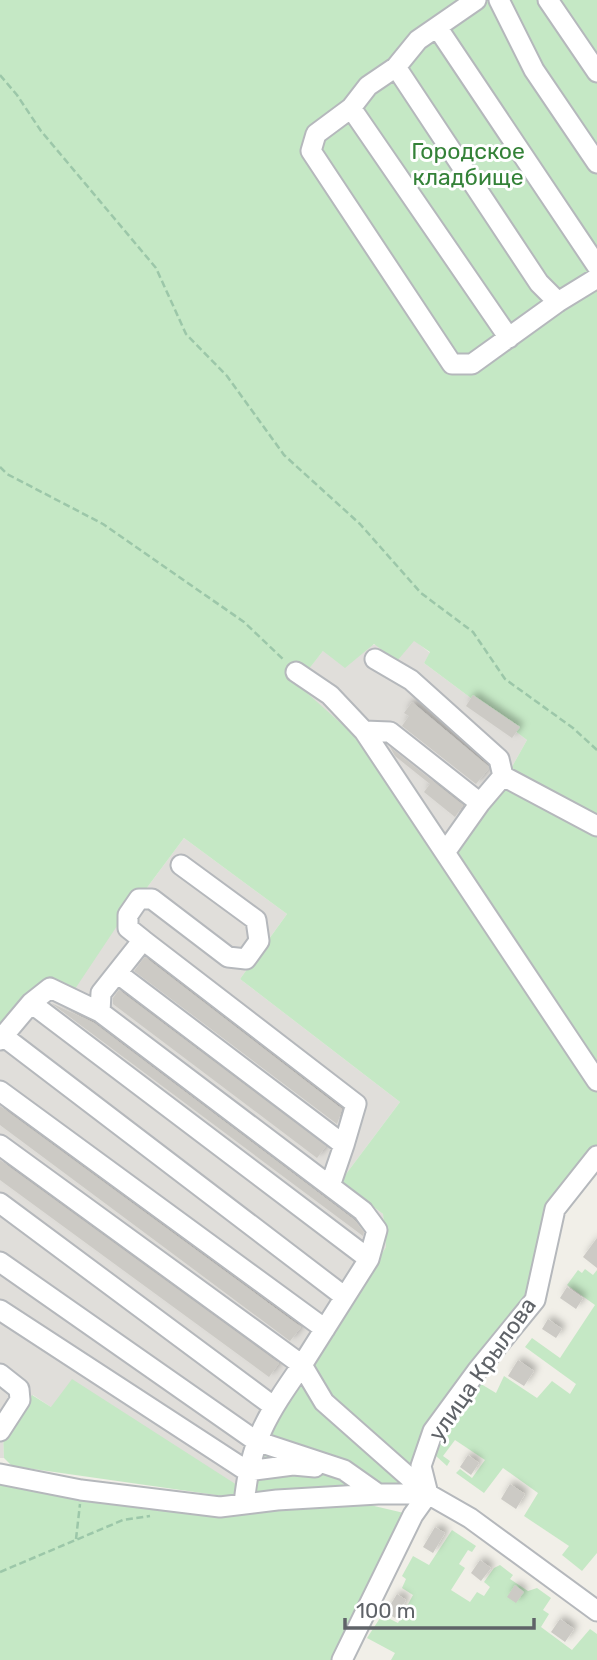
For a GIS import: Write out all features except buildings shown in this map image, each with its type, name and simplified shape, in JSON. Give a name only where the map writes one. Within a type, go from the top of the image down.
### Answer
[{"type":"street","points":[[477,0],[418,40],[396,67],[368,86],[351,108],[316,134],[311,151],[452,364],[472,364],[558,302],[597,278]]},
{"type":"street","points":[[499,0],[534,70],[597,163]]},
{"type":"street","points":[[548,0],[597,72]]},
{"type":"street","points":[[437,27],[597,265]]},
{"type":"street","points":[[396,67],[539,283],[558,302]]},
{"type":"street","points":[[351,108],[509,338]]},
{"type":"street","points":[[375,659],[411,680],[499,759],[503,776],[597,826]]},
{"type":"street","points":[[296,672],[330,695],[365,732],[597,1081]]},
{"type":"street","points":[[365,732],[390,732],[480,803]]},
{"type":"street","points":[[446,851],[503,776]]},
{"type":"street","points":[[181,865],[256,920],[259,941],[246,959],[228,957],[152,899],[139,899],[128,915],[128,928],[356,1104],[330,1186]]},
{"type":"street","points":[[100,1012],[101,993],[143,940]]},
{"type":"street","points":[[117,973],[344,1145]]},
{"type":"street","points":[[244,1504],[247,1471],[256,1441],[273,1406],[302,1365],[325,1329],[369,1259],[377,1230],[363,1211],[100,1012],[50,988],[32,1003],[1,1038],[345,1297]]},
{"type":"street","points":[[32,1003],[369,1259]]},
{"type":"street","points":[[0,1091],[325,1329]]},
{"type":"street","points":[[0,1145],[302,1365],[324,1402],[428,1494],[470,1518],[597,1611]]},
{"type":"street","name":"улица Крылова","points":[[428,1494],[421,1466],[433,1431],[477,1371],[535,1300],[555,1209],[597,1156]]},
{"type":"street","points":[[0,1203],[273,1406]]},
{"type":"street","points":[[0,1262],[256,1441],[344,1470],[378,1494]]},
{"type":"street","points":[[0,1310],[247,1471],[293,1465],[344,1470]]},
{"type":"street","points":[[0,1374],[19,1389],[20,1400],[1,1427]]},
{"type":"street","points":[[0,1474],[81,1490],[220,1507],[378,1494],[428,1494]]},
{"type":"street","points":[[342,1660],[413,1515],[428,1494]]},
{"type":"path","points":[[0,75],[41,131],[156,268],[186,334],[227,376],[284,455],[360,524],[421,593],[473,632],[505,679],[573,728],[597,750]]},
{"type":"path","points":[[0,467],[7,474],[103,524],[244,622],[296,672]]},
{"type":"path","points":[[76,1540],[81,1490]]},
{"type":"path","points":[[0,1572],[122,1520],[155,1515]]},
{"type":"shaded area","points":[[414,640],[430,653],[424,663],[527,740],[495,797],[446,861],[297,683],[323,651]]},
{"type":"shaded area","points":[[184,838],[287,914],[240,979],[400,1102],[340,1182],[383,1214],[386,1247],[278,1419],[251,1494],[51,1407],[33,1395],[3,1436],[4,1458],[0,1458],[0,1034],[143,893]]},
{"type":"green space","name":"Городское кладбище","points":[[0,0],[597,0],[597,1149],[550,1209],[529,1299],[426,1429],[403,1484],[230,1497],[12,1466],[4,1458],[3,1436],[32,1395],[51,1407],[72,1379],[251,1494],[278,1419],[386,1247],[383,1214],[340,1182],[400,1102],[240,979],[287,914],[184,838],[143,893],[137,896],[75,989],[51,982],[0,1034]],"holes":[[[414,641],[430,652],[424,663],[527,740],[495,797],[446,860],[373,752],[297,684],[323,651],[345,668],[374,644],[397,661]]]},
{"type":"green space","points":[[585,1269],[593,1275],[597,1270],[597,1553],[582,1571],[562,1555],[569,1546],[524,1516],[538,1493],[503,1468],[484,1493],[456,1473],[460,1469],[472,1478],[485,1460],[455,1440],[443,1456],[450,1461],[447,1466],[436,1456],[441,1438],[481,1384],[496,1393],[504,1376],[537,1398],[552,1381],[570,1394],[576,1384],[525,1347],[532,1338],[560,1358],[595,1305],[567,1285],[578,1270],[582,1273]]},
{"type":"green space","points":[[0,1481],[227,1513],[370,1505],[404,1513],[332,1660],[0,1660]]},
{"type":"green space","points":[[452,1530],[476,1546],[472,1552],[468,1550],[459,1564],[465,1568],[451,1590],[470,1602],[477,1592],[484,1596],[490,1587],[484,1582],[494,1568],[500,1565],[513,1575],[510,1579],[528,1591],[537,1588],[551,1598],[543,1610],[549,1614],[541,1627],[572,1650],[590,1629],[597,1634],[597,1660],[391,1660],[395,1653],[367,1638],[382,1615],[398,1623],[413,1595],[402,1588],[406,1579],[402,1576],[413,1556],[429,1565]]}]
